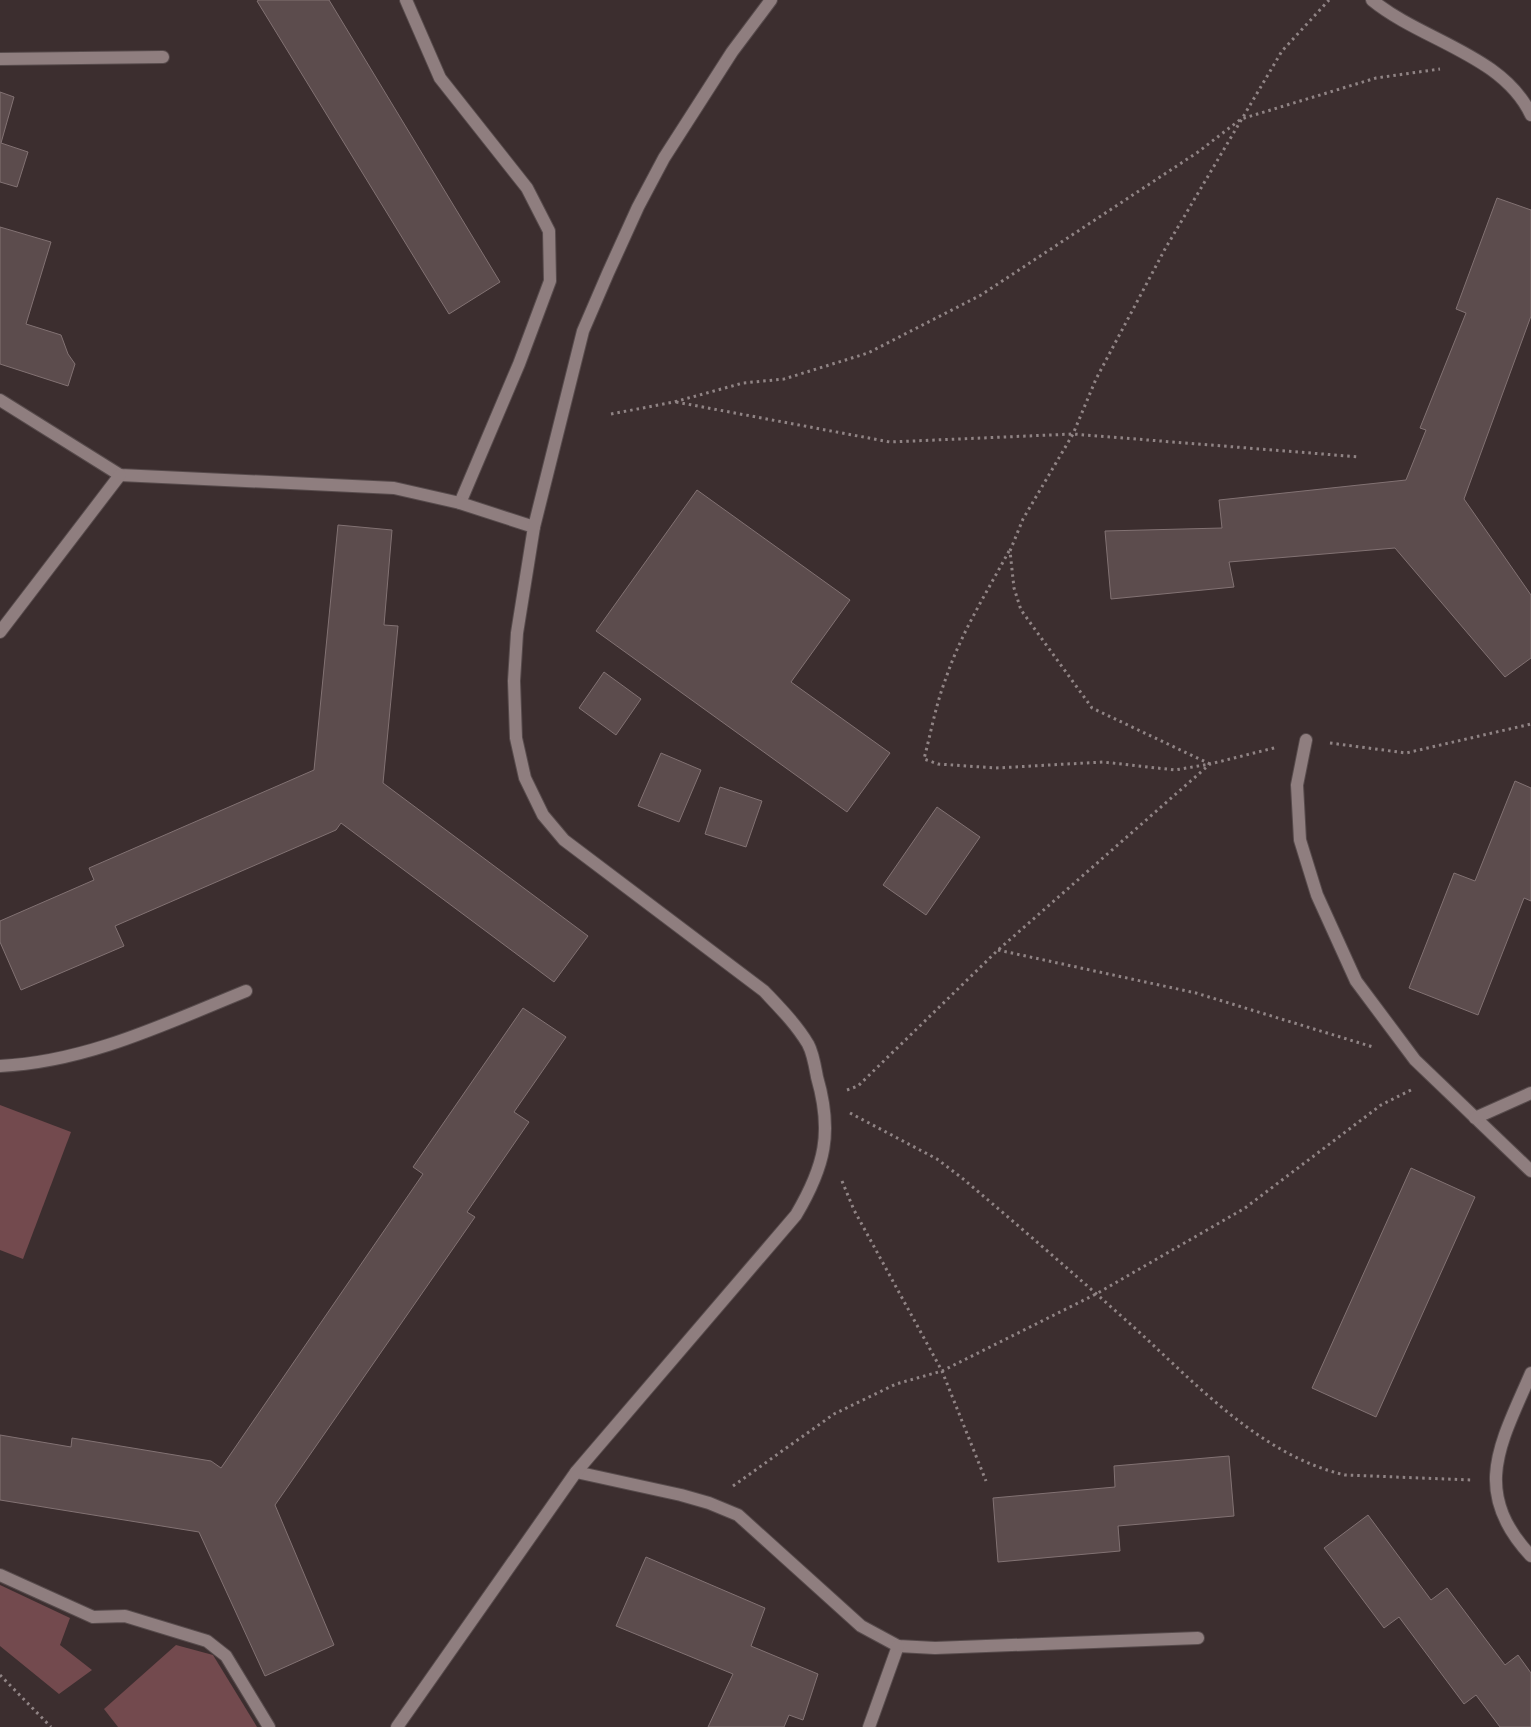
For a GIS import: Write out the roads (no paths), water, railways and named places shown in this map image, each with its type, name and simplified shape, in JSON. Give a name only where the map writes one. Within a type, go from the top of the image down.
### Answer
[{"type":"lane","points":[[406,0],[440,78],[527,188],[548,231],[550,281],[519,364],[460,503]]},
{"type":"lane","points":[[397,1727],[576,1472],[796,1215],[814,1186],[826,1138],[823,1099],[809,1046],[787,1015],[764,991],[564,840],[543,815],[525,778],[516,738],[514,681],[517,632],[534,527],[583,331],[638,206],[664,158],[732,52],[771,0]]},
{"type":"lane","points":[[1372,0],[1405,22],[1482,63],[1516,90],[1531,116]]},
{"type":"lane","points":[[0,59],[163,57]]},
{"type":"lane","points":[[0,400],[120,475],[394,488],[460,503],[534,527]]},
{"type":"lane","points":[[0,632],[120,475]]},
{"type":"lane","points":[[1306,740],[1297,785],[1300,840],[1317,895],[1356,981],[1415,1060],[1531,1171]]},
{"type":"lane","points":[[0,1066],[64,1058],[127,1038],[246,991]]},
{"type":"lane","points":[[1475,1118],[1531,1093]]},
{"type":"lane","points":[[1531,1373],[1499,1446],[1494,1480],[1501,1512],[1515,1539],[1531,1556]]},
{"type":"lane","points":[[576,1472],[709,1503],[738,1516],[862,1626],[898,1646],[935,1648],[1198,1638]]},
{"type":"lane","points":[[0,1575],[93,1617],[125,1616],[207,1641],[226,1656],[269,1727]]},
{"type":"lane","points":[[868,1727],[898,1646]]}]
